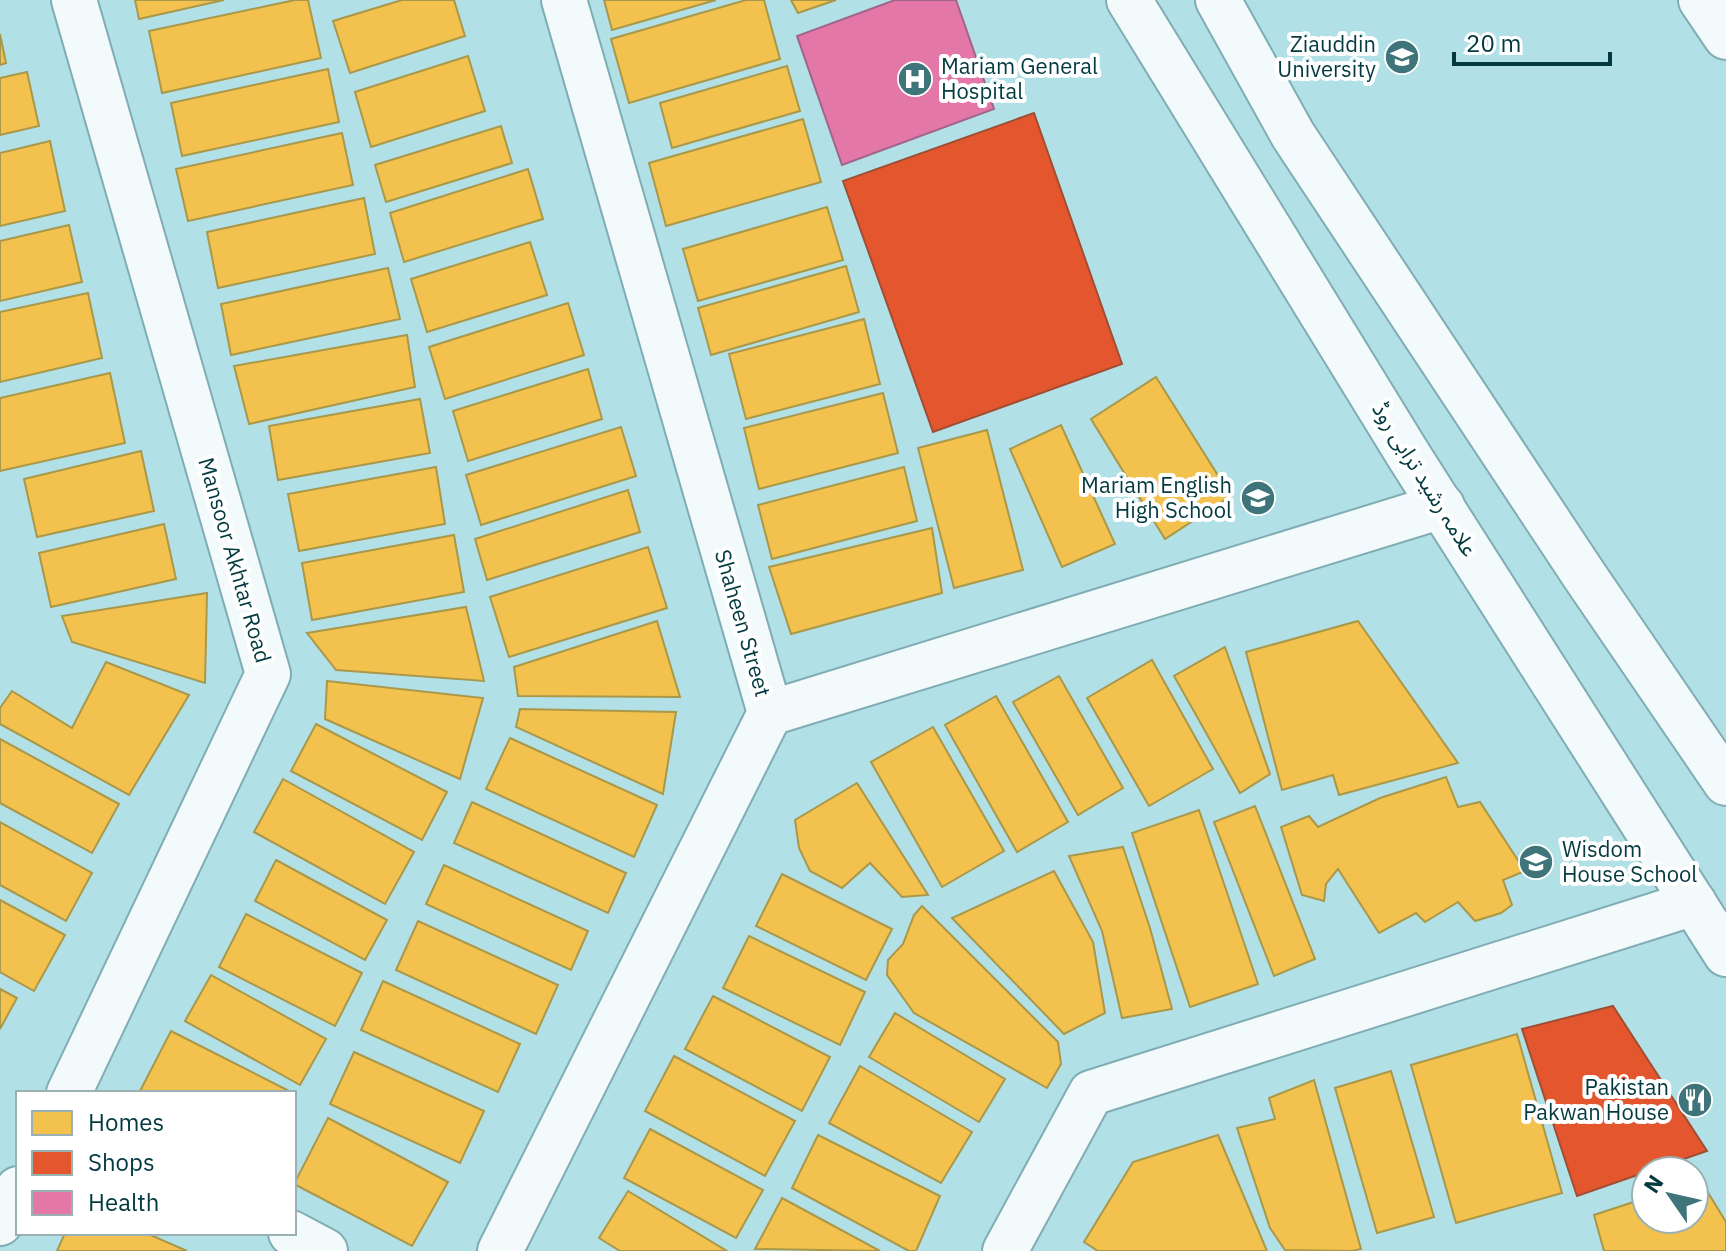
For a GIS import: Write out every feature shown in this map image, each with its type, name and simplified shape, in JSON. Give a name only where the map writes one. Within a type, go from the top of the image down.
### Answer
[{"type":"street","name":"Mansoor Akhtar Road","points":[[70,1091],[268,674],[74,0]]},
{"type":"street","name":"Shaheen Street","points":[[500,1251],[770,713],[564,0]]},
{"type":"street","name":"علامہ رشید ترابی روڈ","points":[[1129,0],[1442,506],[1726,954]]},
{"type":"street","points":[[1218,0],[1293,135],[1584,575],[1726,783]]},
{"type":"street","points":[[770,713],[1442,506]]},
{"type":"street","points":[[1005,1251],[1091,1093],[1694,903]]},
{"type":"street","points":[[0,1223],[16,1193]]},
{"type":"street","points":[[295,1235],[325,1251]]},
{"type":"building: Homes","points":[[135,0],[224,0],[139,19]]},
{"type":"building: Homes","points":[[295,0],[308,0],[321,58],[162,93],[149,31]]},
{"type":"building: Homes","points":[[402,0],[454,0],[465,36],[350,73],[333,21]]},
{"type":"building: Homes","points":[[604,0],[716,0],[612,30]]},
{"type":"building: Homes","points":[[746,0],[764,0],[780,59],[629,103],[611,39]]},
{"type":"building: Homes","points":[[791,0],[836,0],[798,13]]},
{"type":"building: Homes","points":[[0,34],[6,63],[0,65]]},
{"type":"building: Homes","points":[[468,56],[485,111],[371,147],[355,92]]},
{"type":"building: Homes","points":[[787,66],[800,111],[672,148],[660,103]]},
{"type":"building: Homes","points":[[328,69],[339,122],[182,156],[171,103]]},
{"type":"building: Homes","points":[[27,72],[39,126],[0,135],[0,78]]},
{"type":"building: Homes","points":[[803,119],[821,182],[666,226],[649,163]]},
{"type":"building: Homes","points":[[501,126],[512,163],[386,202],[375,165]]},
{"type":"building: Homes","points":[[342,133],[353,185],[188,221],[176,169]]},
{"type":"building: Homes","points":[[50,141],[65,211],[0,226],[0,153]]},
{"type":"building: Homes","points":[[528,169],[543,219],[404,262],[390,213]]},
{"type":"building: Homes","points":[[364,198],[375,254],[218,288],[207,232]]},
{"type":"building: Homes","points":[[827,207],[843,260],[698,301],[683,249]]},
{"type":"building: Homes","points":[[69,225],[82,282],[0,301],[0,241]]},
{"type":"building: Homes","points":[[530,242],[547,295],[427,332],[411,279]]},
{"type":"building: Homes","points":[[846,266],[859,312],[711,355],[698,308]]},
{"type":"building: Homes","points":[[388,268],[400,319],[231,355],[221,304]]},
{"type":"building: Homes","points":[[88,293],[102,358],[0,382],[0,312]]},
{"type":"building: Homes","points":[[568,303],[584,355],[445,399],[429,347]]},
{"type":"building: Homes","points":[[864,319],[880,384],[746,419],[729,354]]},
{"type":"building: Homes","points":[[407,335],[415,387],[249,424],[234,366]]},
{"type":"building: Homes","points":[[588,369],[602,419],[468,461],[453,411]]},
{"type":"building: Homes","points":[[110,373],[125,443],[0,471],[0,398]]},
{"type":"building: Homes","points":[[1156,377],[1231,496],[1165,539],[1091,419]]},
{"type":"building: Homes","points":[[883,393],[898,453],[759,489],[744,428]]},
{"type":"building: Homes","points":[[420,399],[430,453],[278,480],[269,426]]},
{"type":"building: Homes","points":[[1061,425],[1115,544],[1062,567],[1010,449]]},
{"type":"building: Homes","points":[[621,427],[636,476],[481,525],[466,475]]},
{"type":"building: Homes","points":[[987,430],[1023,570],[954,588],[918,448]]},
{"type":"building: Homes","points":[[141,451],[154,511],[37,537],[24,479]]},
{"type":"building: Homes","points":[[436,467],[445,524],[299,551],[288,494]]},
{"type":"building: Homes","points":[[904,467],[917,521],[772,559],[758,505]]},
{"type":"building: Homes","points":[[628,490],[640,532],[487,580],[475,539]]},
{"type":"building: Homes","points":[[164,524],[176,579],[51,607],[39,553]]},
{"type":"building: Homes","points":[[932,528],[942,593],[791,634],[769,567]]},
{"type":"building: Homes","points":[[454,535],[464,592],[312,620],[302,563]]},
{"type":"building: Homes","points":[[648,547],[667,608],[509,657],[490,597]]},
{"type":"building: Homes","points":[[207,593],[205,683],[72,642],[62,616]]},
{"type":"building: Homes","points":[[466,607],[484,681],[336,670],[307,633]]},
{"type":"building: Homes","points":[[657,621],[680,697],[518,696],[514,667]]},
{"type":"building: Homes","points":[[1358,621],[1458,763],[1339,795],[1333,775],[1282,790],[1246,652]]},
{"type":"building: Homes","points":[[1225,647],[1270,774],[1240,793],[1174,676]]},
{"type":"building: Homes","points":[[1152,660],[1213,769],[1149,806],[1087,698]]},
{"type":"building: Homes","points":[[106,662],[189,695],[129,795],[0,724],[0,708],[12,691],[72,728]]},
{"type":"building: Homes","points":[[1059,676],[1123,788],[1078,815],[1013,702]]},
{"type":"building: Homes","points":[[327,681],[483,698],[460,779],[325,719]]},
{"type":"building: Homes","points":[[996,696],[1068,822],[1017,852],[945,725]]},
{"type":"building: Homes","points":[[520,709],[676,712],[663,794],[516,727]]},
{"type":"building: Homes","points":[[316,724],[447,792],[422,840],[291,771]]},
{"type":"building: Homes","points":[[933,727],[1004,851],[942,887],[871,762]]},
{"type":"building: Homes","points":[[510,738],[657,805],[634,857],[486,789]]},
{"type":"building: Homes","points":[[0,739],[119,804],[92,853],[0,803]]},
{"type":"building: Homes","points":[[1446,777],[1458,807],[1480,802],[1525,871],[1503,880],[1512,905],[1501,913],[1475,921],[1458,902],[1425,922],[1416,913],[1379,933],[1338,869],[1326,884],[1324,901],[1302,895],[1281,827],[1309,816],[1318,827],[1380,798]]},
{"type":"building: Homes","points":[[283,779],[414,852],[385,904],[254,832]]},
{"type":"building: Homes","points":[[857,783],[928,895],[902,897],[870,863],[842,888],[810,871],[799,848],[795,820]]},
{"type":"building: Homes","points":[[472,802],[626,873],[608,913],[454,843]]},
{"type":"building: Homes","points":[[1255,806],[1315,959],[1274,976],[1214,822]]},
{"type":"building: Homes","points":[[1199,810],[1258,984],[1190,1007],[1132,833]]},
{"type":"building: Homes","points":[[0,822],[92,873],[66,921],[0,885]]},
{"type":"building: Homes","points":[[1123,847],[1172,1009],[1122,1018],[1102,931],[1069,856]]},
{"type":"building: Homes","points":[[276,860],[387,920],[365,960],[255,901]]},
{"type":"building: Homes","points":[[444,865],[588,931],[571,970],[426,904]]},
{"type":"building: Homes","points":[[1054,871],[1093,942],[1105,1013],[1064,1034],[952,918]]},
{"type":"building: Homes","points":[[782,874],[892,929],[866,980],[756,926]]},
{"type":"building: Homes","points":[[0,900],[65,935],[34,991],[0,972]]},
{"type":"building: Homes","points":[[922,906],[1058,1042],[1061,1064],[1047,1088],[914,1013],[887,975],[888,960],[903,944],[914,915]]},
{"type":"building: Homes","points":[[246,914],[362,973],[335,1026],[219,967]]},
{"type":"building: Homes","points":[[418,921],[558,985],[536,1034],[396,970]]},
{"type":"building: Homes","points":[[749,936],[865,992],[840,1045],[723,988]]},
{"type":"building: Homes","points":[[211,975],[326,1039],[300,1085],[185,1021]]},
{"type":"building: Homes","points":[[383,981],[520,1044],[498,1092],[361,1030]]},
{"type":"building: Homes","points":[[0,989],[17,998],[0,1029]]},
{"type":"building: Homes","points":[[713,996],[830,1057],[802,1111],[685,1049]]},
{"type":"building: Homes","points":[[895,1013],[1005,1079],[979,1122],[869,1057]]},
{"type":"building: Homes","points":[[171,1031],[289,1091],[140,1091]]},
{"type":"building: Homes","points":[[1517,1034],[1562,1193],[1456,1223],[1411,1065]]},
{"type":"building: Homes","points":[[354,1052],[484,1111],[460,1163],[330,1104]]},
{"type":"building: Homes","points":[[674,1056],[795,1121],[765,1176],[645,1111]]},
{"type":"building: Homes","points":[[860,1066],[972,1132],[941,1183],[829,1123]]},
{"type":"building: Homes","points":[[1391,1071],[1434,1217],[1377,1233],[1335,1088]]},
{"type":"building: Homes","points":[[1314,1080],[1361,1249],[1285,1250],[1270,1228],[1237,1128],[1275,1119],[1269,1098]]},
{"type":"building: Homes","points":[[328,1118],[448,1182],[412,1246],[296,1185]]},
{"type":"building: Homes","points":[[650,1129],[763,1190],[736,1238],[624,1178]]},
{"type":"building: Homes","points":[[818,1135],[940,1196],[916,1251],[909,1251],[792,1188]]},
{"type":"building: Homes","points":[[1218,1135],[1267,1251],[1098,1251],[1084,1242],[1133,1162]]},
{"type":"building: Homes","points":[[628,1191],[727,1251],[620,1251],[599,1238]]},
{"type":"building: Homes","points":[[1710,1196],[1726,1222],[1726,1251],[1604,1251],[1594,1215],[1630,1203],[1630,1235],[1710,1235]]},
{"type":"building: Homes","points":[[782,1198],[880,1251],[755,1249]]},
{"type":"building: Homes","points":[[64,1235],[151,1235],[187,1251],[57,1251]]},
{"type":"building: Shops","points":[[1034,113],[1122,364],[933,432],[843,181]]},
{"type":"building: Shops","points":[[1613,1006],[1707,1151],[1695,1155],[1630,1155],[1630,1178],[1577,1196],[1522,1029]]},
{"type":"building: Health","points":[[895,0],[956,0],[994,109],[842,165],[797,36]]},
{"type":"place","name":"Ziauddin University","points":[[1402,57]]},
{"type":"place","name":"Mariam General Hospital","points":[[915,79]]},
{"type":"place","name":"Mariam English High School","points":[[1258,498]]},
{"type":"place","name":"Wisdom House School","points":[[1536,862]]},
{"type":"place","name":"Pakistan Pakwan House","points":[[1695,1100]]}]
